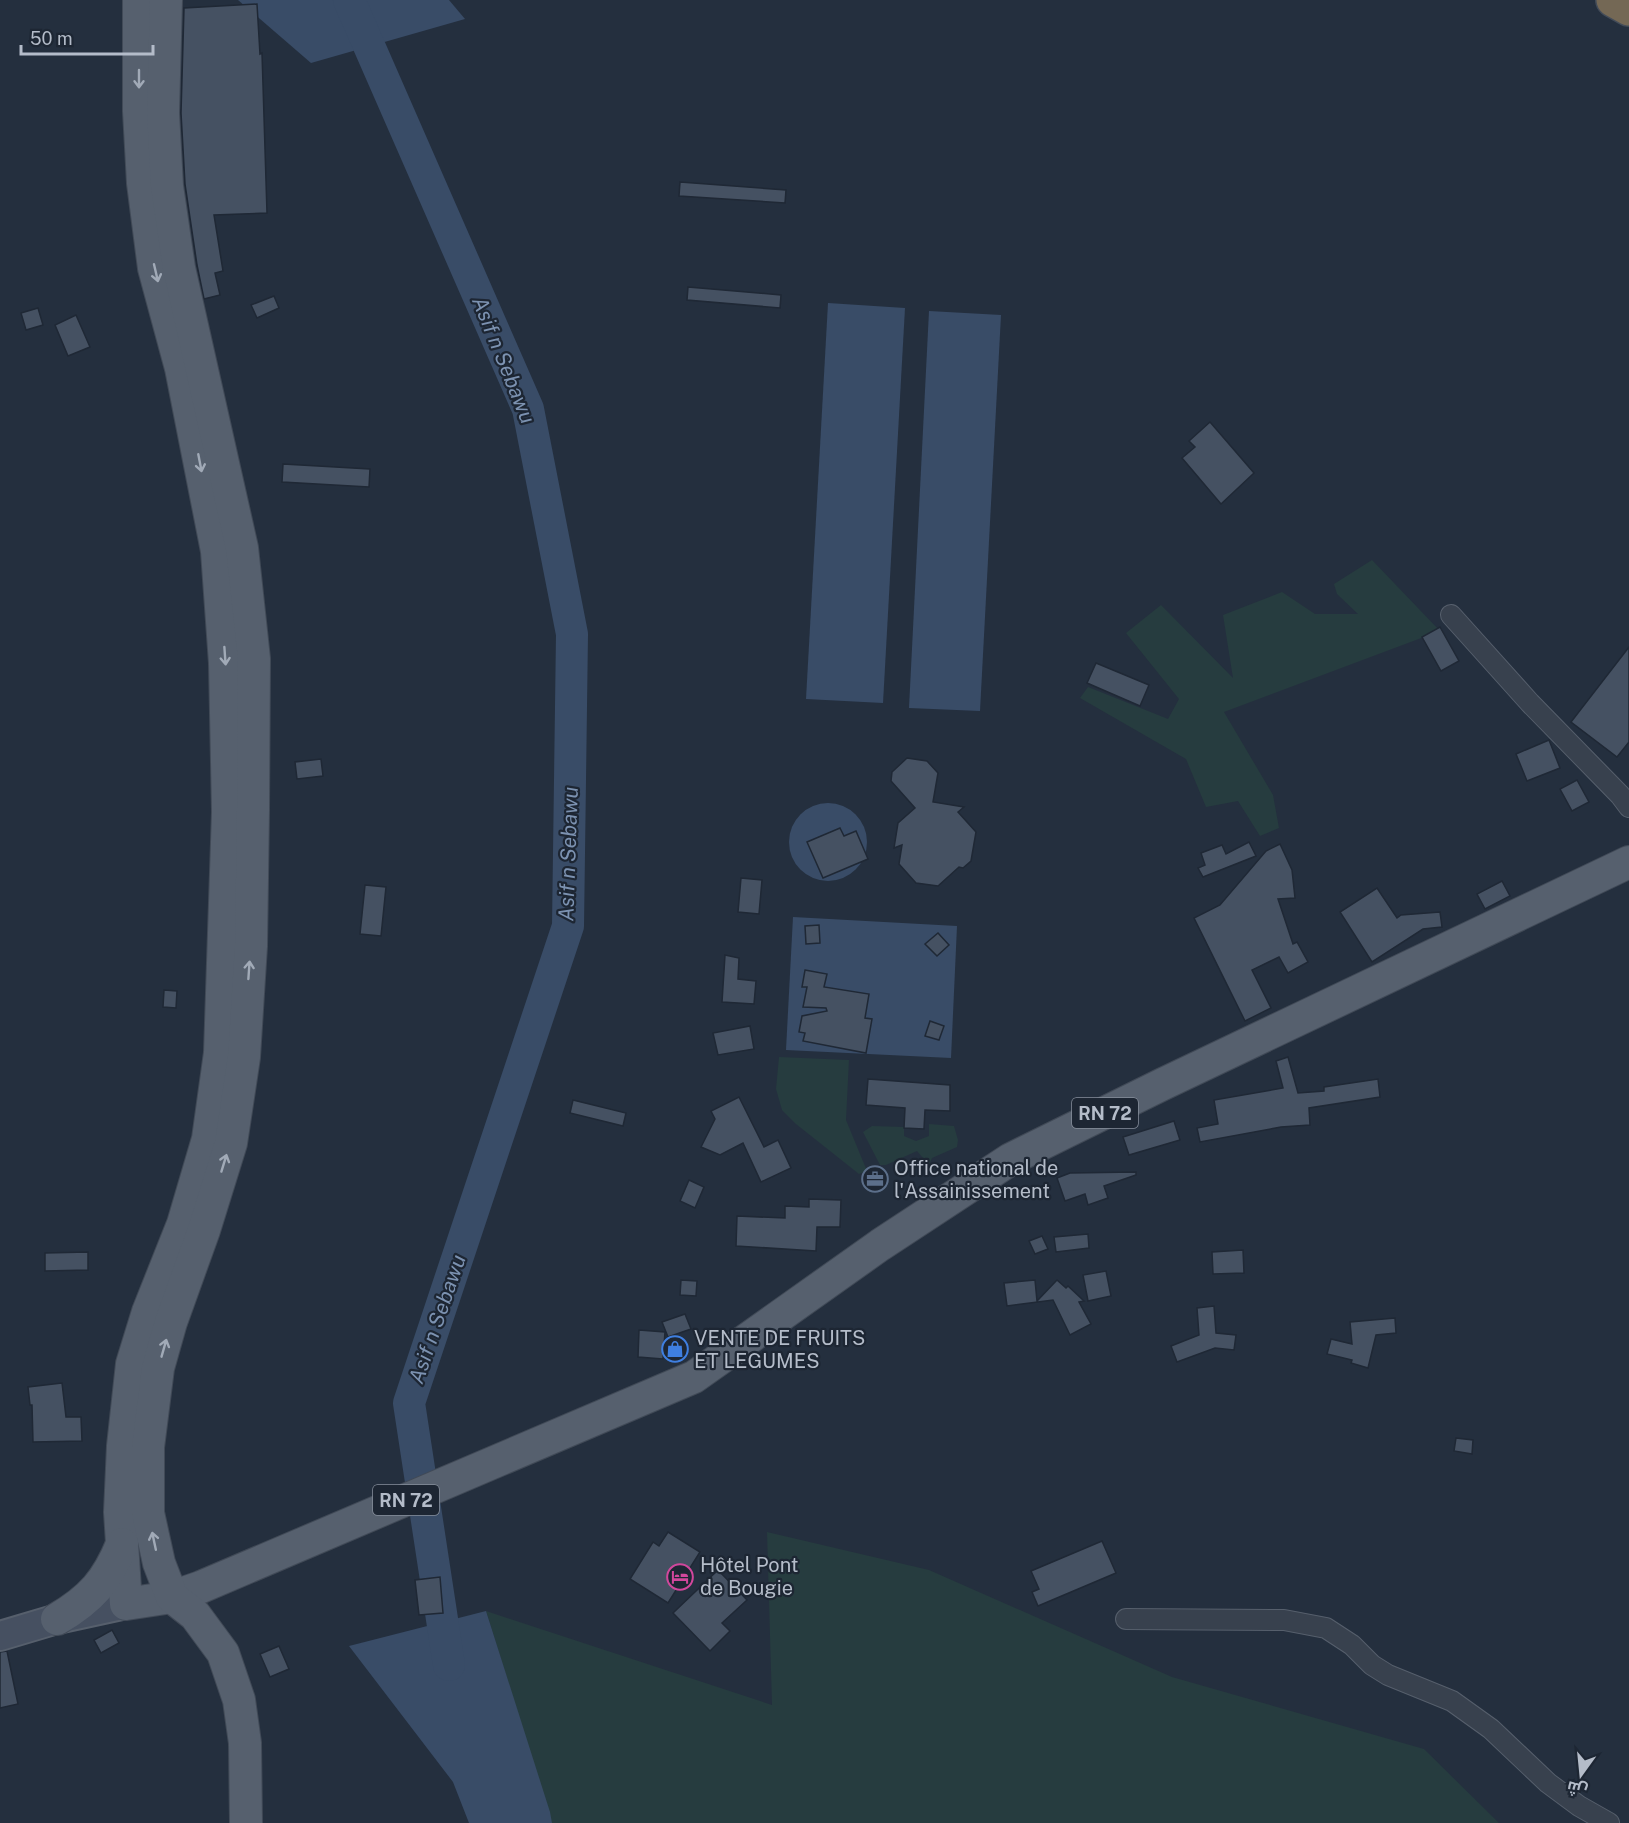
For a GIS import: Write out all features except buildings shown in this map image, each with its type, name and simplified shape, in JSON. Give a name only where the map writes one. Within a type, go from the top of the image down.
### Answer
[{"type":"highway","points":[[1613,0],[1629,9]]},
{"type":"main road","points":[[0,1636],[57,1619],[126,1604],[120,1512],[123,1446],[132,1364],[148,1312],[183,1224],[208,1139],[220,1053],[228,812],[225,663],[217,551],[181,368],[154,268],[143,183],[139,0]]},
{"type":"main road","points":[[166,0],[163,113],[167,186],[179,268],[242,548],[254,659],[251,946],[244,1057],[231,1143],[204,1230],[171,1322],[158,1368],[148,1447],[148,1513],[159,1563],[172,1597],[195,1615],[223,1653],[239,1700],[245,1743],[246,1823]]},
{"type":"main road","name":"RN 72","points":[[126,1604],[172,1597],[201,1587],[694,1377],[880,1245],[1011,1159],[1629,862]]},
{"type":"main road","points":[[57,1619],[79,1606],[98,1588],[113,1567],[122,1543]]},
{"type":"street","points":[[1451,615],[1530,703],[1629,807]]},
{"type":"street","points":[[1126,1619],[1284,1620],[1326,1628],[1352,1645],[1372,1665],[1388,1675],[1452,1701],[1491,1729],[1548,1783],[1579,1806],[1609,1823]]},
{"type":"green space","points":[[1372,560],[1440,631],[1224,712],[1273,795],[1279,828],[1260,836],[1238,801],[1206,807],[1186,759],[1080,698],[1088,687],[1168,719],[1179,699],[1126,633],[1161,605],[1233,678],[1223,615],[1282,592],[1315,614],[1358,614],[1337,594],[1334,584]]},
{"type":"green space","points":[[779,1057],[849,1060],[846,1120],[867,1171],[859,1174],[796,1124],[782,1110],[776,1089]]},
{"type":"green space","points":[[929,1124],[954,1126],[958,1140],[957,1147],[932,1158],[929,1165],[917,1151],[886,1165],[880,1165],[863,1132],[872,1126],[904,1127],[904,1136],[916,1141],[929,1136]]},
{"type":"green space","points":[[767,1532],[929,1570],[1172,1677],[1424,1749],[1499,1823],[552,1823],[486,1611],[772,1705]]},
{"type":"water","points":[[238,0],[449,0],[465,19],[311,63]]},
{"type":"water","points":[[828,303],[905,308],[883,703],[806,699]]},
{"type":"water","points":[[929,311],[1001,315],[980,711],[909,708]]},
{"type":"water","points":[[828,803],[843,806],[855,815],[864,827],[867,842],[864,857],[855,869],[843,878],[828,881],[813,878],[801,869],[792,857],[789,842],[792,827],[801,815],[813,806]]},
{"type":"water","points":[[793,917],[957,926],[951,1058],[786,1050]]},
{"type":"water","points":[[486,1611],[552,1823],[469,1823],[453,1782],[349,1646]]},
{"type":"waterway","name":"Asif n Sebawu","points":[[349,0],[528,409],[572,634],[568,926],[409,1403],[449,1665]]},
{"type":"place","name":"Office national de l'Assainissement","points":[[875,1179]]},
{"type":"place","name":"VENTE DE FRUITS ET LEGUMES","points":[[675,1349]]},
{"type":"place","name":"Hôtel Pont de Bougie","points":[[680,1577]]}]
